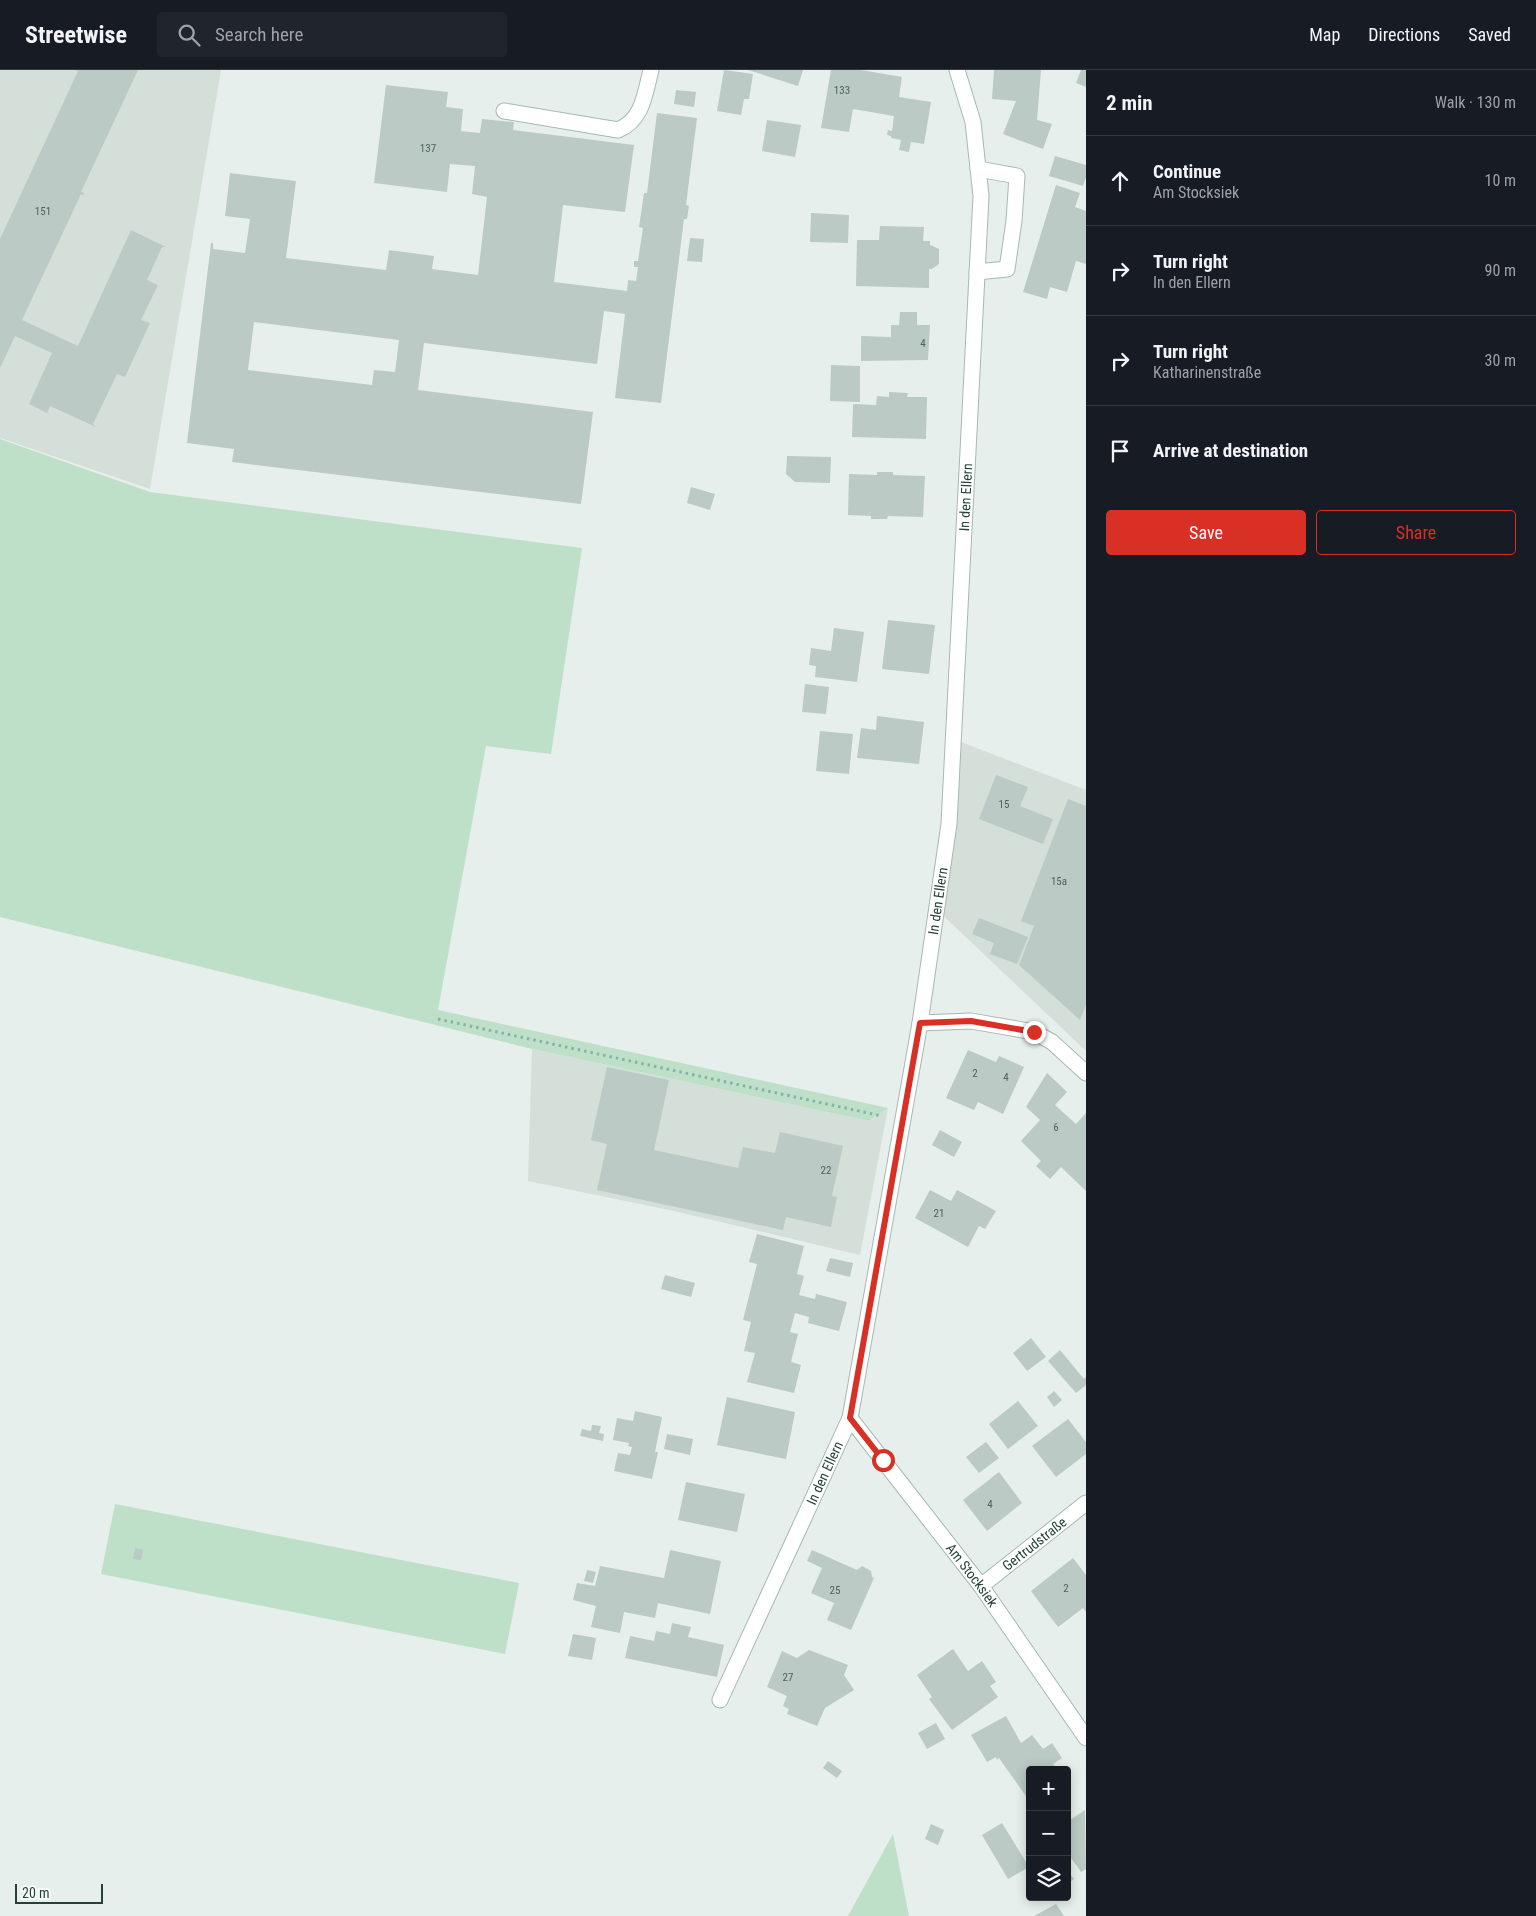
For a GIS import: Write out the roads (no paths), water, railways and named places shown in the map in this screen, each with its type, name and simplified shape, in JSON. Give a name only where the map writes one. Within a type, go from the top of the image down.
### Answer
[{"type":"street","points":[[504,111],[618,130],[627,127],[641,109],[651,70]]},
{"type":"street","name":"In den Ellern","points":[[720,1700],[850,1418],[920,1023],[949,824],[981,196],[974,122],[957,70]]},
{"type":"street","points":[[977,272],[1007,269],[1014,220],[1017,176],[978,169]]},
{"type":"street","points":[[920,1023],[971,1021],[1034,1032],[1052,1042],[1086,1073]]},
{"type":"street","name":"Am Stocksiek","points":[[850,1418],[981,1586],[1086,1738]]},
{"type":"street","name":"Gertrudstraße","points":[[981,1586],[1086,1503]]}]
